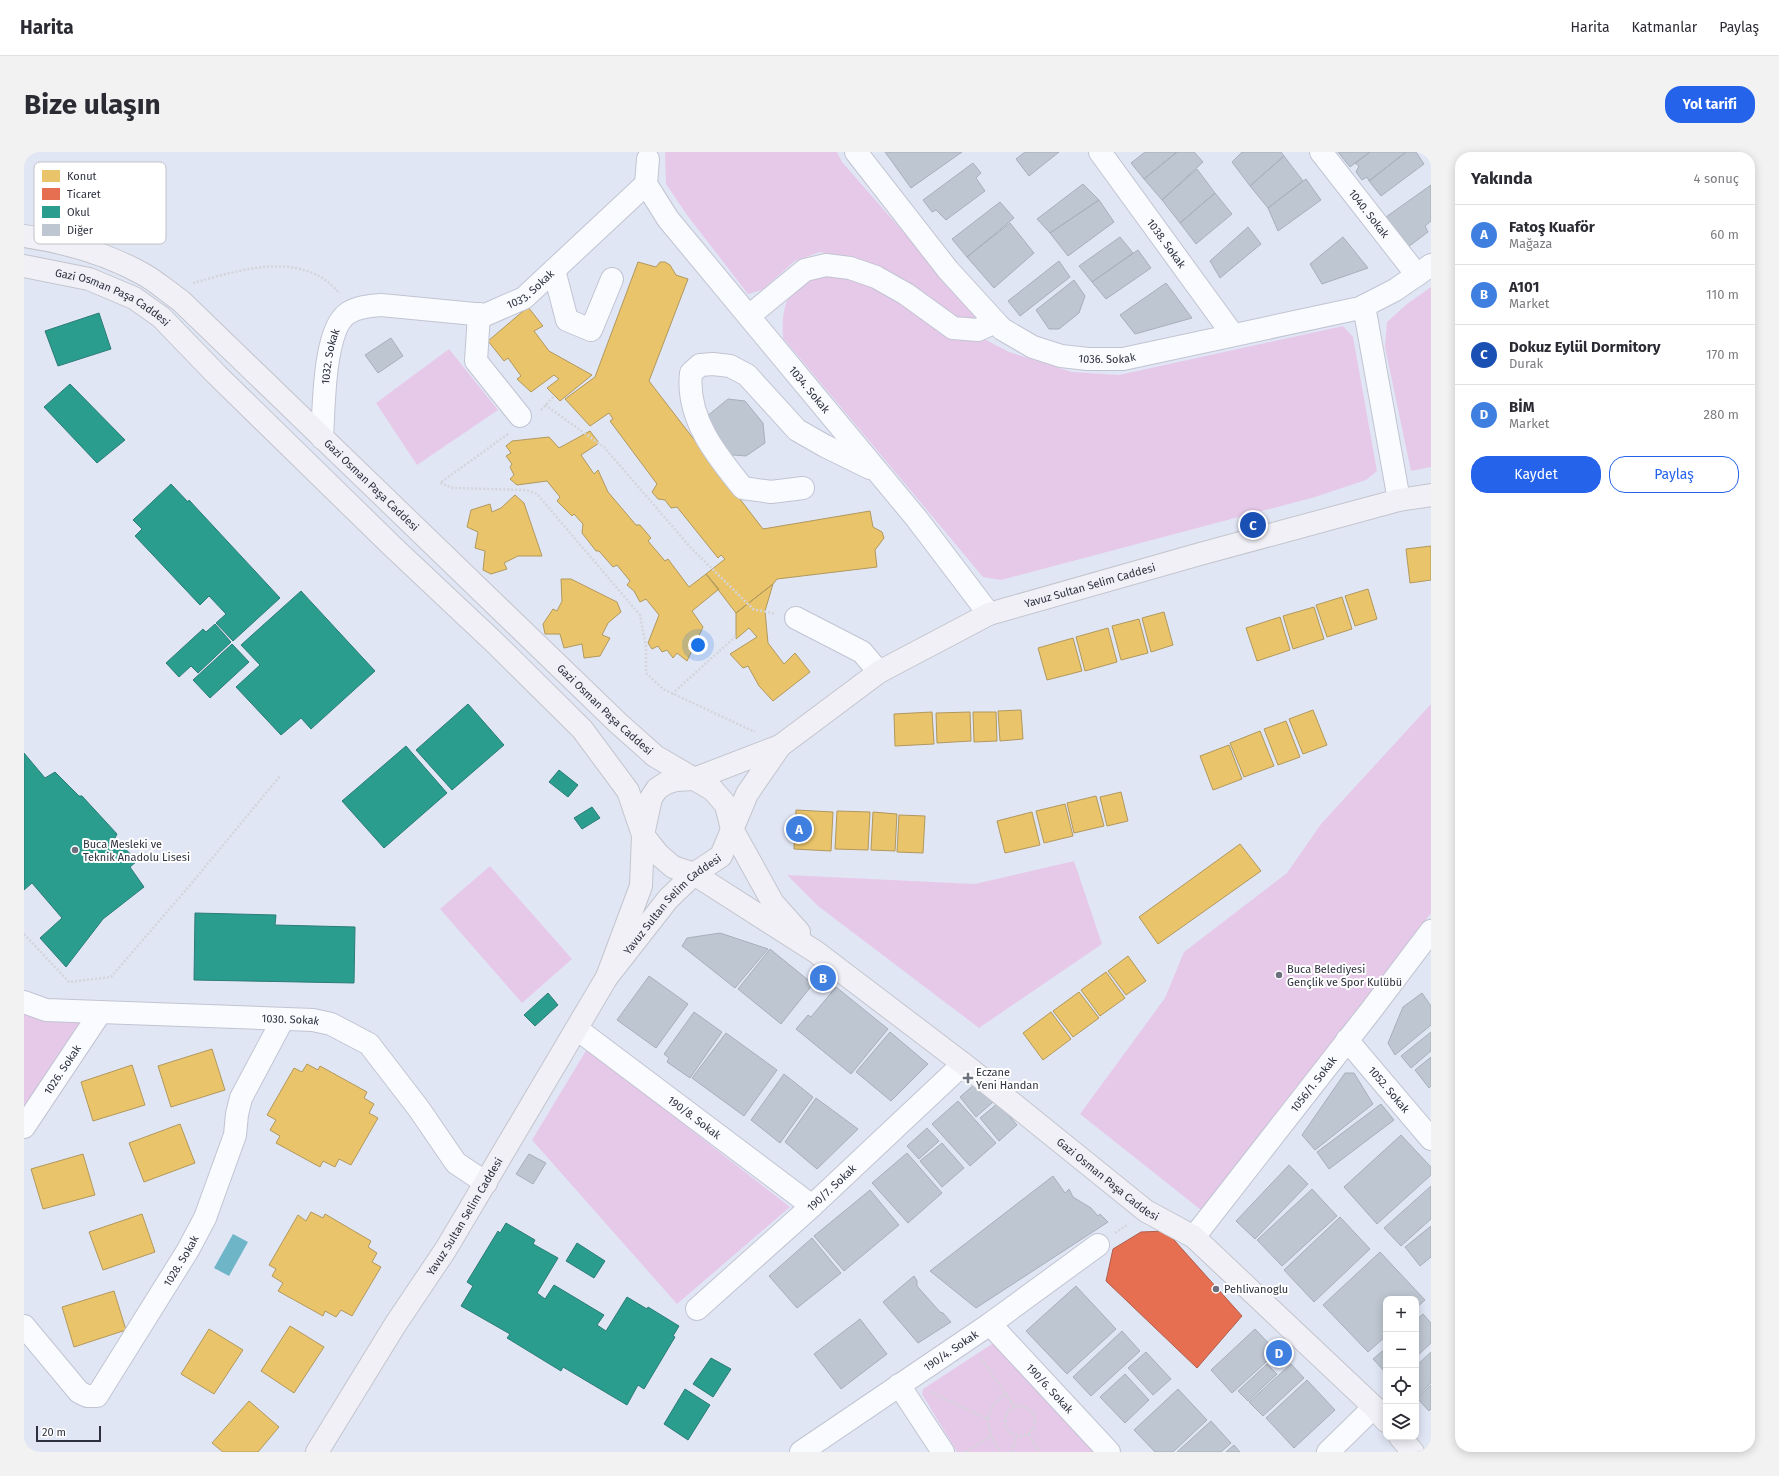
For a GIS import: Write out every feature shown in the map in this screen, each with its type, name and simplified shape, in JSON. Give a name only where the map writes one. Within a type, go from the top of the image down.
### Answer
[{"type":"main road","name":"Gazi Osman Paşa Caddesi","points":[[24,236],[34,238]]},
{"type":"main road","name":"Gazi Osman Paşa Caddesi","points":[[62,244],[91,251],[144,274],[181,301],[618,723],[655,756],[694,778]]},
{"type":"main road","name":"Gazi Osman Paşa Caddesi","points":[[24,266],[89,279],[134,298],[161,317],[393,547],[494,642],[582,729],[628,791],[643,835]]},
{"type":"main road","name":"Yavuz Sultan Selim Caddesi","points":[[317,1452],[395,1325],[446,1249],[607,977],[668,899],[694,874],[721,856],[748,794],[780,746],[879,672],[989,614],[1200,554],[1399,500],[1431,495]]},
{"type":"main road","points":[[780,746],[694,778],[666,783],[657,789],[651,798],[643,835],[658,854],[673,867],[694,874],[816,952]]},
{"type":"main road","points":[[694,778],[713,790],[726,805],[732,829],[772,902],[816,952]]},
{"type":"main road","name":"Yavuz Sultan Selim Caddesi","points":[[607,977],[641,886],[643,835]]},
{"type":"main road","name":"Gazi Osman Paşa Caddesi","points":[[816,952],[963,1064],[1146,1211],[1194,1237],[1380,1414]]},
{"type":"main road","points":[[1403,1440],[1413,1452]]},
{"type":"street","name":"1036. Sokak","points":[[856,152],[948,270],[1002,329],[1033,347],[1061,356],[1088,359],[1123,359],[1364,306],[1395,290],[1424,270]]},
{"type":"street","name":"1038. Sokak","points":[[1100,152],[1233,335]]},
{"type":"street","name":"1040. Sokak","points":[[1321,152],[1424,270]]},
{"type":"street","points":[[646,184],[648,154]]},
{"type":"street","name":"1033. Sokak","points":[[381,306],[485,314],[524,298],[646,184]]},
{"type":"street","name":"1034. Sokak","points":[[646,184],[668,219],[916,519],[989,614]]},
{"type":"street","points":[[749,316],[805,270],[826,265],[850,268],[876,276],[906,294],[953,328],[978,330],[995,322]]},
{"type":"street","points":[[554,270],[567,320],[591,330],[612,279]]},
{"type":"street","name":"1032. Sokak","points":[[322,438],[328,356],[335,328],[347,314],[366,306],[381,306]]},
{"type":"street","points":[[1364,306],[1399,500]]},
{"type":"street","points":[[479,314],[476,361],[520,416]]},
{"type":"street","points":[[803,488],[770,492],[743,488],[705,436],[696,416],[690,386],[691,373],[700,365],[713,364],[730,366],[747,375],[797,430],[825,446],[876,471]]},
{"type":"street","points":[[796,618],[862,652],[879,672]]},
{"type":"street","name":"1056/1. Sokak","points":[[1194,1237],[1431,930]]},
{"type":"street","name":"1030. Sokak","points":[[24,1002],[46,1010],[313,1020],[331,1024],[369,1044],[419,1109],[456,1163],[486,1183]]},
{"type":"street","name":"1026. Sokak","points":[[24,1127],[100,1013]]},
{"type":"street","name":"1028. Sokak","points":[[24,1326],[79,1392],[87,1396],[97,1396],[188,1250],[205,1218],[235,1135],[237,1114],[242,1098],[283,1019]]},
{"type":"street","name":"190/8. Sokak","points":[[577,1030],[812,1206]]},
{"type":"street","name":"1052. Sokak","points":[[1347,1040],[1431,1139]]},
{"type":"street","name":"190/7. Sokak","points":[[697,1309],[812,1206],[963,1064]]},
{"type":"street","name":"190/4. Sokak","points":[[801,1452],[990,1324],[1098,1245]]},
{"type":"street","name":"190/6. Sokak","points":[[990,1324],[1109,1452]]},
{"type":"street","points":[[900,1385],[943,1452]]},
{"type":"street","points":[[1328,1452],[1380,1414]]},
{"type":"path","points":[[170,294],[188,284],[261,267],[294,267],[324,279],[359,309]]},
{"type":"path","points":[[554,396],[539,413],[515,417],[508,434],[440,483],[453,488],[526,490],[537,494],[640,615],[646,646],[646,672],[663,689],[672,694],[750,730],[780,746]]},
{"type":"path","points":[[545,405],[604,446],[691,548],[754,609],[796,618]]},
{"type":"path","points":[[672,694],[736,636]]},
{"type":"path","points":[[24,934],[69,982],[111,977],[280,776]]},
{"type":"path","points":[[1098,1245],[1146,1211]]},
{"type":"path","points":[[977,1354],[1015,1407]]},
{"type":"path","points":[[923,1389],[988,1419]]},
{"type":"path","points":[[1001,1452],[991,1436],[988,1419],[990,1408],[996,1400],[1006,1394]]},
{"type":"path","points":[[1015,1407],[1025,1407],[1035,1416],[1035,1426],[1029,1434],[1017,1436],[1010,1432],[1005,1424],[1007,1414],[1015,1407]]},
{"type":"path","points":[[1029,1434],[1039,1452]]},
{"type":"path","points":[[966,1452],[991,1436]]},
{"type":"path","points":[[1012,1452],[1017,1436]]},
{"type":"shaded area","points":[[665,152],[837,152],[842,162],[978,317],[959,322],[853,258],[820,252],[795,261],[762,290],[748,294],[687,215],[666,184]]},
{"type":"shaded area","points":[[825,275],[850,276],[889,294],[949,336],[986,340],[1009,352],[1072,372],[1119,375],[1343,326],[1353,337],[1377,471],[1366,480],[1315,497],[1001,580],[983,577],[783,338],[784,313],[793,290],[807,280]]},
{"type":"shaded area","points":[[1431,287],[1431,467],[1411,471],[1385,347],[1387,322],[1407,304]]},
{"type":"shaded area","points":[[449,349],[498,410],[417,465],[376,403]]},
{"type":"shaded area","name":"Buca Belediyesi Gençlik ve Spor Kulübü","points":[[1431,704],[1431,913],[1201,1210],[1080,1114],[1165,998],[1184,952],[1287,873],[1321,824]]},
{"type":"shaded area","points":[[1074,861],[1102,944],[979,1028],[818,906],[787,875],[975,884]]},
{"type":"shaded area","points":[[490,866],[572,959],[522,1003],[440,909]]},
{"type":"shaded area","points":[[24,1002],[88,1013],[24,1127]]},
{"type":"shaded area","points":[[587,1049],[790,1207],[677,1304],[532,1140]]},
{"type":"shaded area","points":[[995,1342],[1099,1452],[957,1452],[922,1394],[923,1389]]},
{"type":"water","points":[[233,1234],[248,1242],[229,1276],[214,1268]]},
{"type":"building: Konut","points":[[638,262],[656,267],[660,262],[665,262],[670,265],[676,275],[688,279],[649,381],[763,529],[870,511],[873,527],[882,532],[884,538],[875,550],[877,567],[777,579],[773,584],[736,613],[706,574],[725,559],[721,555],[718,558],[677,507],[671,508],[665,500],[658,499],[652,492],[657,484],[610,421],[613,419],[609,413],[590,426],[565,399],[595,377]]},
{"type":"building: Konut","points":[[528,307],[543,326],[534,331],[549,351],[592,375],[560,401],[547,388],[559,379],[554,375],[531,392],[517,379],[521,376],[508,358],[504,361],[488,341]]},
{"type":"building: Konut","points":[[590,431],[599,443],[581,455],[594,474],[598,470],[608,492],[636,525],[640,525],[651,538],[648,541],[665,561],[668,559],[689,587],[706,574],[719,589],[692,611],[703,627],[687,661],[677,653],[673,658],[667,650],[662,652],[658,646],[652,649],[648,643],[659,615],[646,599],[640,602],[634,591],[627,585],[630,581],[617,565],[613,567],[599,551],[596,551],[582,533],[583,524],[574,514],[572,516],[557,501],[560,497],[547,481],[517,485],[510,479],[514,475],[510,467],[512,464],[506,456],[511,453],[506,446],[512,441],[549,437],[559,448]]},
{"type":"building: Konut","points":[[515,495],[524,503],[542,556],[518,556],[504,563],[507,569],[491,574],[483,570],[485,551],[475,548],[478,532],[467,527],[471,510],[490,504],[492,512],[501,508]]},
{"type":"building: Konut","points":[[1431,546],[1431,580],[1410,583],[1406,549]]},
{"type":"building: Konut","points":[[561,579],[571,579],[617,602],[621,612],[608,623],[602,635],[610,638],[600,656],[584,658],[582,644],[564,648],[560,634],[545,634],[543,624],[553,609],[557,611],[562,601]]},
{"type":"building: Konut","points":[[773,584],[765,611],[768,643],[784,664],[795,653],[810,672],[773,701],[759,686],[748,666],[743,668],[730,654],[757,637],[749,628],[736,639],[736,613]]},
{"type":"building: Konut","points":[[1368,589],[1377,619],[1355,626],[1345,596]]},
{"type":"building: Konut","points":[[1342,597],[1352,629],[1327,637],[1316,605]]},
{"type":"building: Konut","points":[[1314,607],[1324,639],[1293,649],[1283,616]]},
{"type":"building: Konut","points":[[1164,612],[1173,645],[1151,652],[1142,618]]},
{"type":"building: Konut","points":[[1280,617],[1290,650],[1257,661],[1246,628]]},
{"type":"building: Konut","points":[[1139,619],[1148,653],[1121,660],[1112,626]]},
{"type":"building: Konut","points":[[1108,628],[1117,662],[1085,671],[1076,637]]},
{"type":"building: Konut","points":[[1073,638],[1082,671],[1047,680],[1038,648]]},
{"type":"building: Konut","points":[[1021,710],[1023,739],[1000,741],[998,711]]},
{"type":"building: Konut","points":[[1313,710],[1327,745],[1303,754],[1289,719]]},
{"type":"building: Konut","points":[[932,712],[934,744],[895,746],[894,714]]},
{"type":"building: Konut","points":[[970,712],[971,741],[937,743],[936,713]]},
{"type":"building: Konut","points":[[973,712],[996,712],[997,741],[974,742]]},
{"type":"building: Konut","points":[[1286,721],[1300,757],[1278,765],[1264,729]]},
{"type":"building: Konut","points":[[1260,731],[1274,766],[1244,777],[1230,743]]},
{"type":"building: Konut","points":[[1229,745],[1242,779],[1213,790],[1200,756]]},
{"type":"building: Konut","points":[[1121,792],[1128,821],[1107,826],[1100,797]]},
{"type":"building: Konut","points":[[1096,796],[1104,826],[1074,833],[1067,803]]},
{"type":"building: Konut","points":[[1065,804],[1073,836],[1044,843],[1036,811]]},
{"type":"building: Konut","points":[[796,810],[833,812],[831,851],[794,849]]},
{"type":"building: Konut","points":[[837,811],[870,812],[868,850],[835,849]]},
{"type":"building: Konut","points":[[873,812],[897,814],[895,851],[871,850]]},
{"type":"building: Konut","points":[[1032,812],[1040,845],[1005,853],[997,821]]},
{"type":"building: Konut","points":[[899,815],[925,816],[923,853],[897,852]]},
{"type":"building: Konut","points":[[1240,844],[1261,871],[1158,944],[1139,917]]},
{"type":"building: Konut","points":[[1128,956],[1146,981],[1126,995],[1108,971]]},
{"type":"building: Konut","points":[[1106,972],[1125,998],[1100,1016],[1081,990]]},
{"type":"building: Konut","points":[[1079,992],[1099,1018],[1073,1037],[1053,1011]]},
{"type":"building: Konut","points":[[1051,1012],[1071,1039],[1043,1060],[1023,1033]]},
{"type":"building: Konut","points":[[212,1049],[225,1090],[171,1107],[158,1066]]},
{"type":"building: Konut","points":[[307,1064],[318,1070],[320,1066],[367,1092],[364,1098],[374,1104],[369,1113],[378,1118],[351,1165],[339,1159],[335,1167],[323,1161],[320,1167],[276,1143],[280,1136],[270,1130],[276,1120],[267,1115],[294,1068],[302,1072]]},
{"type":"building: Konut","points":[[132,1065],[145,1105],[93,1121],[81,1082]]},
{"type":"building: Konut","points":[[180,1124],[195,1163],[144,1182],[129,1143]]},
{"type":"building: Konut","points":[[83,1154],[95,1195],[43,1209],[31,1169]]},
{"type":"building: Konut","points":[[311,1212],[323,1218],[325,1214],[371,1241],[368,1247],[377,1253],[372,1262],[381,1267],[352,1316],[341,1310],[336,1317],[325,1311],[323,1316],[278,1291],[283,1283],[272,1276],[276,1269],[269,1265],[298,1215],[306,1221]]},
{"type":"building: Konut","points":[[142,1214],[155,1252],[103,1270],[89,1232]]},
{"type":"building: Konut","points":[[114,1291],[126,1330],[74,1347],[62,1307]]},
{"type":"building: Konut","points":[[290,1326],[324,1347],[294,1393],[261,1371]]},
{"type":"building: Konut","points":[[209,1329],[243,1350],[214,1394],[181,1374]]},
{"type":"building: Konut","points":[[249,1401],[279,1427],[258,1452],[223,1452],[212,1443]]},
{"type":"building: Ticaret","points":[[1166,1231],[1242,1316],[1197,1368],[1106,1281],[1113,1249],[1141,1232]]},
{"type":"building: Okul","points":[[99,313],[111,349],[58,366],[45,331]]},
{"type":"building: Okul","points":[[70,384],[125,440],[97,463],[44,407]]},
{"type":"building: Okul","points":[[171,484],[188,502],[189,500],[280,598],[233,641],[216,623],[226,614],[209,596],[200,605],[135,536],[142,529],[133,520]]},
{"type":"building: Okul","points":[[301,591],[375,671],[311,729],[301,718],[281,735],[236,687],[260,665],[241,645]]},
{"type":"building: Okul","points":[[215,624],[231,642],[198,673],[191,666],[179,677],[166,663],[203,629],[206,632]]},
{"type":"building: Okul","points":[[232,644],[249,662],[210,698],[193,680]]},
{"type":"building: Okul","points":[[468,704],[504,745],[452,790],[416,750]]},
{"type":"building: Okul","points":[[406,746],[447,793],[384,848],[342,801]]},
{"type":"building: Okul","name":"Buca Mesleki ve Teknik Anadolu Lisesi","points":[[24,753],[45,778],[55,772],[79,796],[82,796],[117,834],[115,838],[137,861],[130,867],[144,887],[103,919],[66,967],[40,938],[62,918],[32,883],[24,890]]},
{"type":"building: Okul","points":[[559,770],[578,785],[568,797],[549,782]]},
{"type":"building: Okul","points":[[592,807],[600,818],[582,829],[574,818]]},
{"type":"building: Okul","points":[[195,913],[276,915],[275,925],[355,927],[354,983],[194,980]]},
{"type":"building: Okul","points":[[548,993],[558,1005],[535,1026],[524,1015]]},
{"type":"building: Okul","points":[[506,1223],[535,1240],[533,1244],[558,1258],[537,1293],[545,1299],[554,1285],[604,1315],[597,1325],[606,1331],[627,1297],[647,1309],[648,1307],[679,1326],[673,1336],[675,1337],[644,1389],[638,1385],[627,1405],[563,1367],[561,1371],[507,1338],[510,1334],[461,1306],[473,1286],[467,1282],[498,1231],[500,1233]]},
{"type":"building: Okul","points":[[577,1243],[605,1261],[594,1278],[566,1261]]},
{"type":"building: Okul","points":[[711,1358],[731,1369],[713,1397],[693,1384]]},
{"type":"building: Okul","points":[[685,1389],[710,1405],[688,1440],[664,1424]]},
{"type":"building: Diğer","points":[[885,152],[962,152],[911,188]]},
{"type":"building: Diğer","points":[[1025,152],[1059,152],[1029,176],[1016,159]]},
{"type":"building: Diğer","points":[[1145,152],[1177,152],[1144,179],[1131,163]]},
{"type":"building: Diğer","points":[[1177,152],[1194,152],[1203,162],[1162,200],[1144,179]]},
{"type":"building: Diğer","points":[[1242,152],[1281,152],[1284,156],[1250,186],[1232,162]]},
{"type":"building: Diğer","points":[[1338,152],[1370,152],[1350,167]]},
{"type":"building: Diğer","points":[[1370,152],[1406,152],[1369,181],[1367,177],[1362,180],[1356,172],[1359,166],[1355,163]]},
{"type":"building: Diğer","points":[[1406,152],[1416,152],[1424,164],[1381,196],[1369,181]]},
{"type":"building: Diğer","points":[[1284,156],[1303,181],[1268,208],[1250,186]]},
{"type":"building: Diğer","points":[[973,163],[981,173],[976,178],[985,191],[946,220],[936,210],[932,212],[923,200]]},
{"type":"building: Diğer","points":[[1197,169],[1215,193],[1180,223],[1162,200]]},
{"type":"building: Diğer","points":[[1306,179],[1321,200],[1278,231],[1268,208]]},
{"type":"building: Diğer","points":[[1083,184],[1099,200],[1050,233],[1037,219]]},
{"type":"building: Diğer","points":[[1431,185],[1431,221],[1425,226],[1428,232],[1408,247],[1386,217]]},
{"type":"building: Diğer","points":[[1215,193],[1232,214],[1196,244],[1180,223]]},
{"type":"building: Diğer","points":[[1099,200],[1114,222],[1068,256],[1050,233]]},
{"type":"building: Diğer","points":[[1000,202],[1014,218],[967,257],[952,239]]},
{"type":"building: Diğer","points":[[1010,223],[1034,253],[994,288],[967,257]]},
{"type":"building: Diğer","points":[[1248,227],[1261,244],[1220,278],[1210,261]]},
{"type":"building: Diğer","points":[[1120,237],[1133,253],[1092,282],[1079,266]]},
{"type":"building: Diğer","points":[[1343,237],[1368,268],[1322,284],[1310,264]]},
{"type":"building: Diğer","points":[[1138,250],[1151,268],[1106,299],[1092,282]]},
{"type":"building: Diğer","points":[[1059,261],[1070,277],[1020,316],[1008,301]]},
{"type":"building: Diğer","points":[[1074,280],[1085,296],[1079,313],[1059,329],[1049,329],[1036,310]]},
{"type":"building: Diğer","points":[[1166,283],[1192,318],[1135,334],[1120,315]]},
{"type":"building: Diğer","points":[[391,338],[403,356],[378,373],[365,355]]},
{"type":"building: Diğer","points":[[728,399],[745,401],[763,423],[765,443],[746,456],[721,454],[706,417]]},
{"type":"building: Diğer","points":[[720,933],[768,949],[735,988],[682,946],[687,938]]},
{"type":"building: Diğer","points":[[770,949],[813,984],[781,1024],[738,989]]},
{"type":"building: Diğer","points":[[649,976],[688,1004],[656,1048],[617,1020]]},
{"type":"building: Diğer","points":[[836,987],[888,1029],[851,1074],[796,1029],[808,1015],[811,1017]]},
{"type":"building: Diğer","points":[[1422,993],[1431,1006],[1431,1025],[1395,1055],[1388,1043],[1403,1007]]},
{"type":"building: Diğer","points":[[694,1012],[722,1032],[690,1078],[667,1062],[669,1058],[664,1054]]},
{"type":"building: Diğer","points":[[890,1032],[928,1064],[891,1101],[856,1072]]},
{"type":"building: Diğer","points":[[1431,1032],[1431,1051],[1411,1068],[1401,1056]]},
{"type":"building: Diğer","points":[[726,1033],[777,1070],[744,1116],[692,1078]]},
{"type":"building: Diğer","points":[[1431,1057],[1431,1086],[1429,1088],[1415,1070]]},
{"type":"building: Diğer","points":[[1345,1073],[1354,1073],[1373,1104],[1315,1150],[1302,1135]]},
{"type":"building: Diğer","points":[[784,1074],[813,1097],[780,1143],[751,1120]]},
{"type":"building: Diğer","points":[[976,1083],[993,1102],[976,1117],[960,1097]]},
{"type":"building: Diğer","points":[[816,1098],[858,1129],[817,1169],[785,1142]]},
{"type":"building: Diğer","points":[[958,1101],[996,1143],[970,1166],[932,1124]]},
{"type":"building: Diğer","points":[[998,1103],[1017,1125],[999,1141],[980,1118]]},
{"type":"building: Diğer","points":[[1381,1104],[1394,1120],[1329,1169],[1317,1152]]},
{"type":"building: Diğer","points":[[927,1128],[939,1141],[919,1159],[907,1146]]},
{"type":"building: Diğer","points":[[1401,1135],[1431,1167],[1431,1175],[1377,1224],[1344,1187]]},
{"type":"building: Diğer","points":[[942,1143],[964,1168],[942,1187],[920,1161]]},
{"type":"building: Diğer","points":[[907,1153],[942,1193],[908,1223],[872,1183]]},
{"type":"building: Diğer","points":[[529,1154],[546,1163],[533,1184],[516,1174]]},
{"type":"building: Diğer","points":[[1289,1165],[1308,1184],[1255,1239],[1236,1221]]},
{"type":"building: Diğer","points":[[1053,1176],[1065,1193],[1069,1189],[1073,1197],[1091,1208],[1098,1216],[1100,1214],[1108,1222],[976,1308],[930,1271]]},
{"type":"building: Diğer","points":[[1431,1186],[1431,1219],[1401,1246],[1384,1228]]},
{"type":"building: Diğer","points":[[1312,1189],[1337,1216],[1282,1266],[1257,1240]]},
{"type":"building: Diğer","points":[[870,1190],[899,1225],[844,1271],[814,1236]]},
{"type":"building: Diğer","points":[[1340,1217],[1370,1249],[1314,1302],[1284,1270]]},
{"type":"building: Diğer","points":[[1431,1226],[1431,1257],[1420,1266],[1405,1247]]},
{"type":"building: Diğer","points":[[812,1238],[841,1273],[797,1308],[769,1276]]},
{"type":"building: Diğer","points":[[1380,1252],[1425,1300],[1419,1305],[1419,1296],[1383,1296],[1383,1339],[1368,1352],[1323,1305]]},
{"type":"building: Diğer","points":[[914,1276],[917,1281],[917,1286],[951,1322],[918,1343],[883,1302]]},
{"type":"building: Diğer","points":[[1076,1286],[1116,1329],[1067,1374],[1026,1331]]},
{"type":"building: Diğer","points":[[1423,1314],[1431,1323],[1431,1343],[1419,1354],[1419,1332],[1419,1317]]},
{"type":"building: Diğer","points":[[860,1319],[887,1354],[841,1389],[814,1354]]},
{"type":"building: Diğer","points":[[1255,1329],[1277,1352],[1232,1393],[1211,1370]]},
{"type":"building: Diğer","points":[[1122,1331],[1140,1351],[1091,1396],[1073,1377]]},
{"type":"building: Diğer","points":[[1383,1351],[1383,1370],[1373,1359]]},
{"type":"building: Diğer","points":[[1146,1352],[1171,1379],[1153,1395],[1128,1368]]},
{"type":"building: Diğer","points":[[1431,1352],[1431,1383],[1419,1394],[1419,1368],[1419,1363]]},
{"type":"building: Diğer","points":[[1267,1364],[1277,1374],[1248,1401],[1238,1391]]},
{"type":"building: Diğer","points":[[1291,1364],[1304,1378],[1263,1416],[1249,1402]]},
{"type":"building: Diğer","points":[[1125,1374],[1149,1400],[1125,1423],[1100,1397]]},
{"type":"building: Diğer","points":[[1307,1380],[1335,1410],[1294,1448],[1266,1418]]},
{"type":"building: Diğer","points":[[1431,1385],[1431,1409],[1429,1411],[1419,1400],[1419,1396]]},
{"type":"building: Diğer","points":[[1178,1389],[1207,1420],[1173,1452],[1155,1452],[1134,1430]]},
{"type":"building: Diğer","points":[[1211,1421],[1231,1443],[1221,1452],[1177,1452]]},
{"type":"building: Diğer","points":[[1234,1445],[1240,1452],[1226,1452]]},
{"type":"place","name":"Dokuz Eylül Dormitory","points":[[1253,525]]},
{"type":"place","name":"Fatoş Kuaför","points":[[799,829]]},
{"type":"place","name":"Buca Mesleki ve Teknik Anadolu Lisesi","points":[[75,850]]},
{"type":"place","name":"Buca Belediyesi Gençlik ve Spor Kulübü","points":[[1279,975]]},
{"type":"place","name":"A101","points":[[823,978]]},
{"type":"place","name":"Eczane Yeni Handan","points":[[968,1078]]},
{"type":"place","name":"Pehlivanoglu","points":[[1216,1289]]},
{"type":"place","name":"BİM","points":[[1279,1353]]}]
